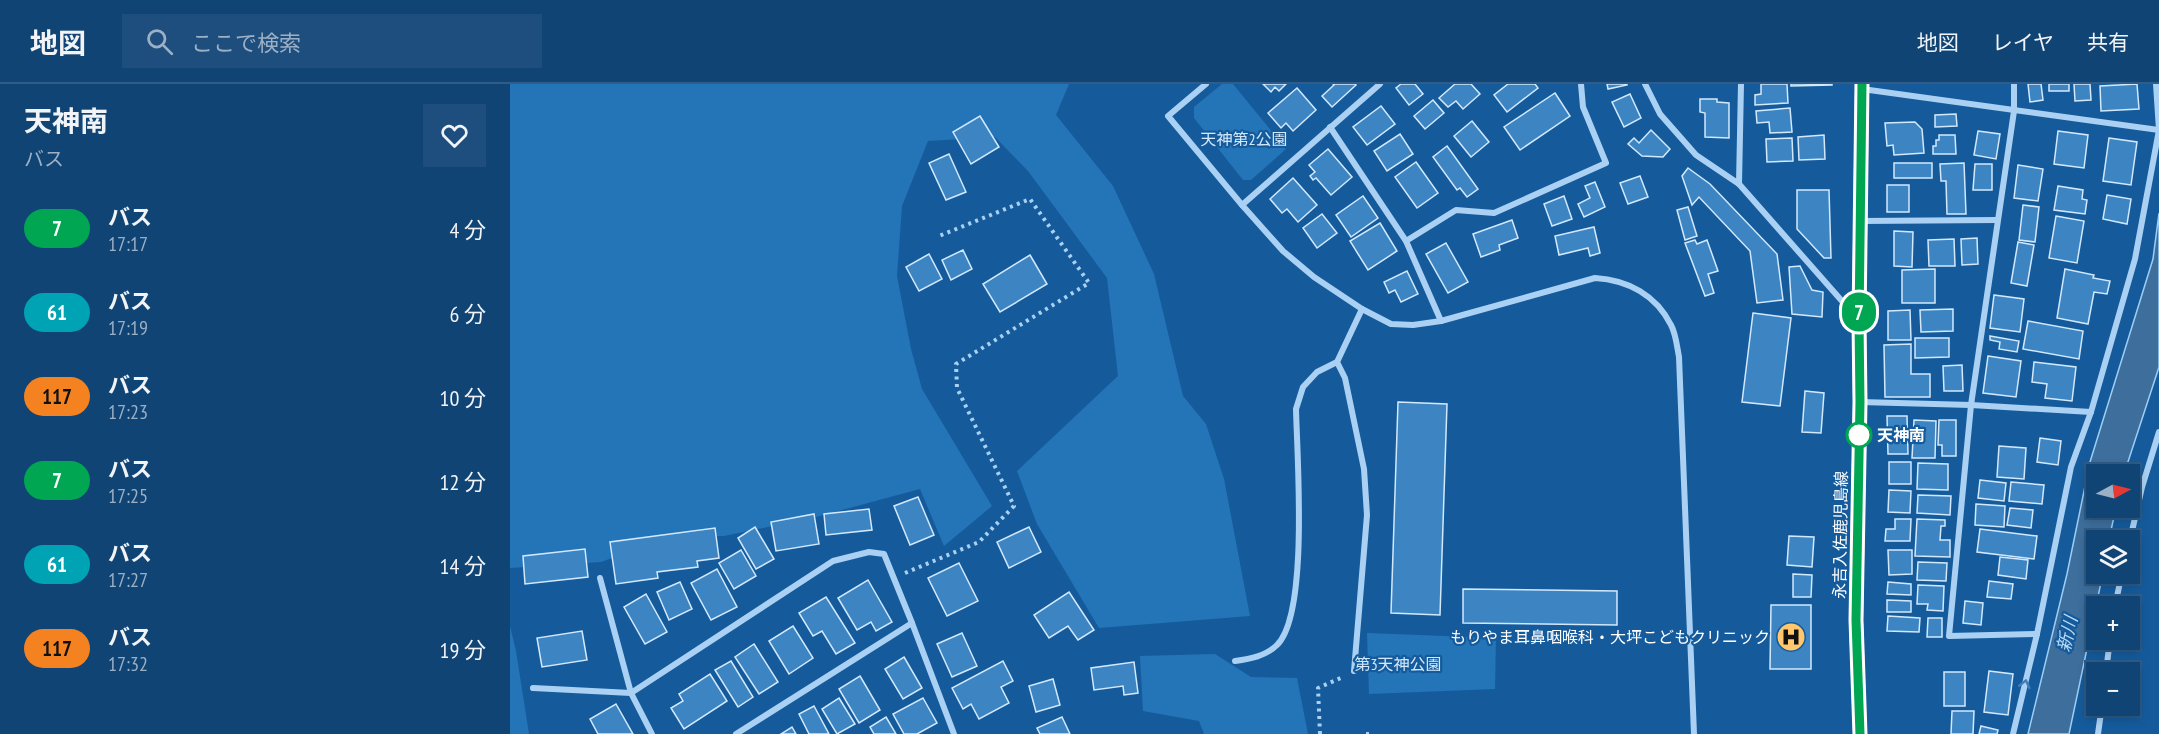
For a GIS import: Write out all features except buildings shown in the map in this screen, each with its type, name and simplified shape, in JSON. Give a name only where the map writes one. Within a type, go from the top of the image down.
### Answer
[{"type":"main road","name":"永吉入佐鹿児島線","points":[[1860,734],[1856,620],[1862,87]]},
{"type":"street","points":[[1206,84],[1168,116],[1283,251],[1314,277],[1362,309],[1391,324],[1413,325],[1441,321],[1595,278],[1612,279],[1635,287],[1657,303],[1672,327],[1679,357],[1694,734]]},
{"type":"street","points":[[1242,205],[1380,84]]},
{"type":"street","points":[[1406,241],[1456,210],[1494,213],[1606,163],[1584,107],[1581,84]]},
{"type":"street","points":[[1645,84],[1660,114],[1695,155],[1739,184],[1859,321]]},
{"type":"street","points":[[1739,184],[1741,84]]},
{"type":"street","points":[[2014,84],[2014,111],[1971,405],[1949,636],[2037,634]]},
{"type":"street","points":[[2013,734],[2037,634],[2071,467],[2091,412],[2135,259],[2159,130],[2156,84]]},
{"type":"street","points":[[1862,87],[2014,111],[2159,130]]},
{"type":"street","points":[[1330,127],[1406,241],[1441,321]]},
{"type":"street","points":[[1860,221],[1997,220]]},
{"type":"street","points":[[1235,661],[1257,658],[1278,644],[1290,623],[1299,558],[1296,409],[1303,387],[1317,372],[1337,363],[1362,309]]},
{"type":"street","points":[[1337,363],[1345,378],[1364,469],[1367,515],[1354,671]]},
{"type":"street","points":[[1860,402],[1971,405],[2091,412]]},
{"type":"street","points":[[2132,530],[2142,487],[2159,432]]},
{"type":"street","points":[[533,688],[631,693],[833,561],[869,552],[884,554],[954,734]]},
{"type":"street","points":[[600,578],[631,693],[652,734]]},
{"type":"street","points":[[736,734],[912,623]]},
{"type":"street","points":[[2098,734],[2100,716]]},
{"type":"path","points":[[894,578],[979,542],[1014,506],[957,388],[956,364],[1089,283],[1030,199],[939,236]]},
{"type":"path","points":[[1320,734],[1318,687],[1354,671]]},
{"type":"path","points":[[1366,734],[1373,732]]},
{"type":"green space","points":[[510,84],[1069,84],[1056,115],[1113,186],[1154,274],[1183,396],[1206,424],[1224,479],[1250,616],[1099,628],[1037,524],[1017,471],[1118,376],[1107,278],[1028,171],[995,137],[928,141],[902,206],[897,276],[911,349],[922,389],[992,506],[944,546],[920,489],[816,517],[724,536],[670,537],[601,562],[510,568]]},
{"type":"green space","name":"天神第2公園","points":[[1222,84],[1233,84],[1286,149],[1251,180],[1243,180],[1194,118],[1194,107]]},
{"type":"green space","points":[[510,626],[516,651],[529,734],[510,734]]},
{"type":"green space","name":"第3天神公園","points":[[1367,633],[1496,638],[1495,689],[1369,694]]},
{"type":"green space","points":[[1215,654],[1251,677],[1297,678],[1308,734],[1204,734],[1199,721],[1143,711],[1140,656]]},
{"type":"water","points":[[2159,213],[2159,367],[2127,464],[2090,464],[2090,462],[2153,259]]},
{"type":"water","name":"新川","points":[[2086,481],[2086,518],[2114,518],[2111,530],[2086,530],[2086,584],[2101,584],[2098,596],[2086,596],[2087,650],[2069,734],[2028,734],[2067,574]]},
{"type":"bus line","name":"7","points":[[1860,734],[1856,620],[1862,84]]},
{"type":"place","name":"天神南","points":[[1859,435]]},
{"type":"place","name":"もりやま耳鼻咽喉科・大坪こどもクリニック","points":[[1791,637]]}]
